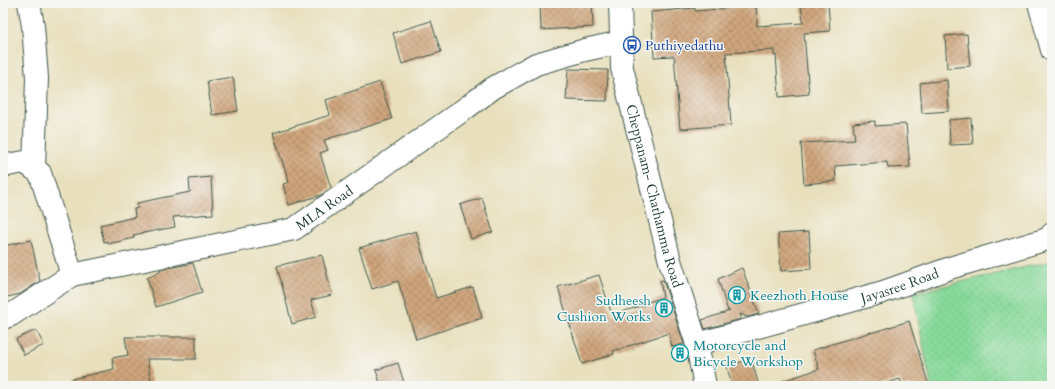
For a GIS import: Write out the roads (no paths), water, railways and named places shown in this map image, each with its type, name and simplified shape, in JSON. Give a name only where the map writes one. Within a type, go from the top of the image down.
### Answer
[{"type":"street","points":[[29,3],[33,26],[37,78],[34,169]]},
{"type":"street","name":"Cheppanam- Chathamma Road","points":[[620,3],[622,68],[666,246],[697,344],[705,386]]},
{"type":"street","points":[[1040,3],[1052,50]]},
{"type":"street","name":"MLA Road","points":[[3,318],[11,315],[72,275],[294,229],[493,88],[536,64],[585,50],[621,42]]},
{"type":"street","points":[[3,166],[24,162],[40,173],[72,275]]},
{"type":"street","name":"Jayasree Road","points":[[697,344],[883,292],[954,267],[1051,238],[1052,234]]},
{"type":"place","name":"Puthiyedathu","points":[[632,45]]},
{"type":"place","name":"Keezhoth House","points":[[737,295]]},
{"type":"place","name":"Sudheesh Cushion Works","points":[[664,308]]},
{"type":"place","name":"Motorcycle and Bicycle Workshop","points":[[680,353]]}]
